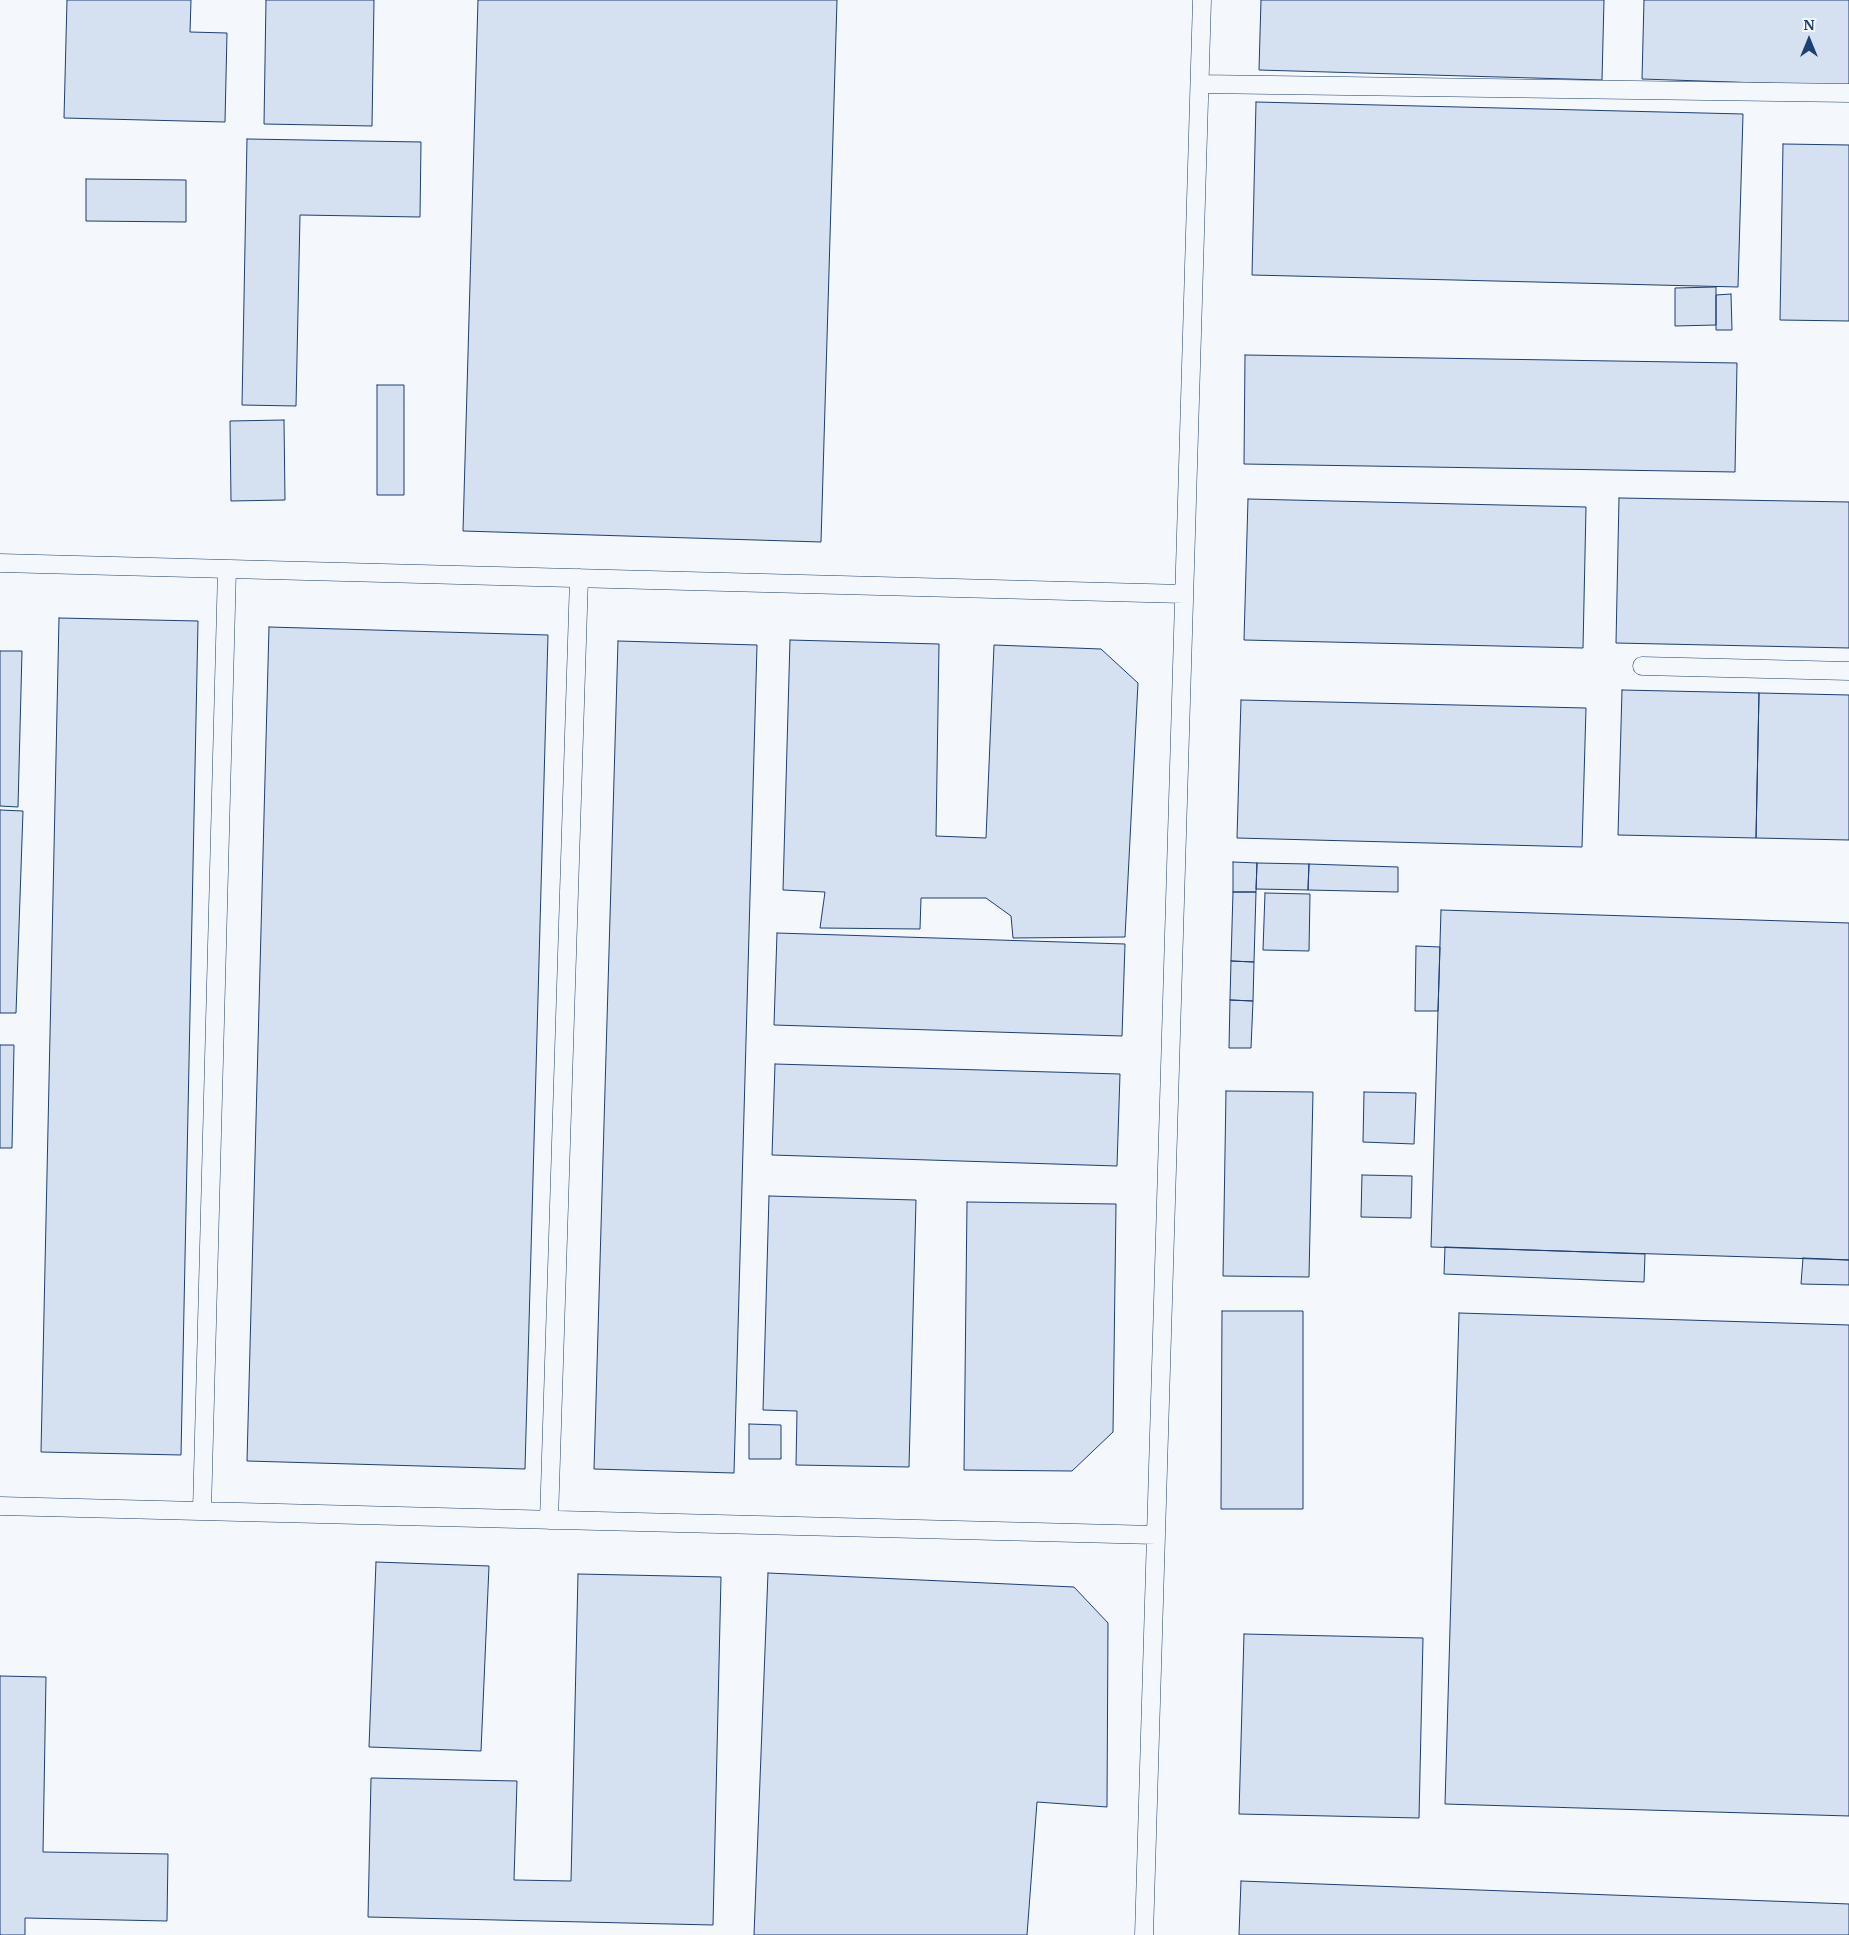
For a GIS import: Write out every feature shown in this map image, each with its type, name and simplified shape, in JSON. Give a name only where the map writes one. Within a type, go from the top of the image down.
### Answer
[{"type":"lane","points":[[1144,1935],[1202,0]]},
{"type":"lane","points":[[1200,84],[1849,93]]},
{"type":"lane","points":[[0,563],[1184,594]]},
{"type":"lane","points":[[202,1512],[227,570]]},
{"type":"lane","points":[[549,1520],[579,578]]},
{"type":"lane","points":[[1642,666],[1849,671]]},
{"type":"lane","points":[[0,1506],[1156,1535]]},
{"type":"building","points":[[67,0],[191,0],[190,32],[227,33],[225,122],[64,118]]},
{"type":"building","points":[[266,0],[374,0],[372,126],[264,124]]},
{"type":"building","points":[[478,0],[837,0],[821,542],[463,531]]},
{"type":"building","points":[[1261,0],[1604,0],[1602,80],[1259,70]]},
{"type":"building","points":[[1644,0],[1849,0],[1849,86],[1642,79]]},
{"type":"building","points":[[1256,102],[1743,114],[1738,287],[1252,275]]},
{"type":"building","points":[[247,139],[421,142],[420,217],[300,215],[296,406],[242,405]]},
{"type":"building","points":[[1783,144],[1849,145],[1849,321],[1780,320]]},
{"type":"building","points":[[86,179],[186,180],[186,222],[86,221]]},
{"type":"building","points":[[1716,287],[1716,325],[1675,326],[1675,288]]},
{"type":"building","points":[[1731,294],[1732,330],[1716,330],[1716,295]]},
{"type":"building","points":[[1245,355],[1737,363],[1735,472],[1244,464]]},
{"type":"building","points":[[377,385],[404,385],[404,495],[377,495]]},
{"type":"building","points":[[284,420],[285,500],[231,501],[230,421]]},
{"type":"building","points":[[1619,498],[1849,502],[1849,648],[1616,643]]},
{"type":"building","points":[[1248,499],[1586,507],[1583,648],[1244,640]]},
{"type":"building","points":[[59,618],[198,621],[181,1455],[41,1452]]},
{"type":"building","points":[[269,627],[548,635],[525,1469],[247,1461]]},
{"type":"building","points":[[790,640],[939,644],[936,836],[986,838],[994,645],[1101,649],[1138,683],[1125,937],[1013,938],[1011,916],[986,898],[921,898],[920,929],[820,928],[825,892],[783,890]]},
{"type":"building","points":[[618,641],[757,645],[734,1473],[594,1469]]},
{"type":"building","points":[[0,651],[22,651],[18,807],[0,806]]},
{"type":"building","points":[[1622,690],[1759,693],[1756,838],[1618,835]]},
{"type":"building","points":[[1759,693],[1849,695],[1849,840],[1756,838]]},
{"type":"building","points":[[1241,700],[1586,708],[1582,847],[1237,838]]},
{"type":"building","points":[[0,810],[23,811],[16,1013],[0,1013]]},
{"type":"building","points":[[1233,862],[1257,863],[1256,892],[1233,892]]},
{"type":"building","points":[[1257,863],[1309,864],[1308,890],[1256,889]]},
{"type":"building","points":[[1309,864],[1398,867],[1398,892],[1308,890]]},
{"type":"building","points":[[1233,892],[1256,892],[1254,962],[1231,961]]},
{"type":"building","points":[[1265,893],[1310,894],[1309,951],[1263,950]]},
{"type":"building","points":[[1441,910],[1849,923],[1849,1260],[1431,1247]]},
{"type":"building","points":[[777,933],[1125,944],[1122,1036],[774,1025]]},
{"type":"building","points":[[1416,946],[1440,947],[1438,1011],[1415,1011]]},
{"type":"building","points":[[1231,961],[1254,962],[1253,1001],[1230,1000]]},
{"type":"building","points":[[1230,1000],[1253,1001],[1251,1048],[1229,1048]]},
{"type":"building","points":[[0,1045],[14,1045],[12,1148],[0,1148]]},
{"type":"building","points":[[775,1064],[1120,1074],[1117,1166],[772,1155]]},
{"type":"building","points":[[1226,1091],[1313,1092],[1309,1277],[1223,1276]]},
{"type":"building","points":[[1364,1092],[1416,1093],[1414,1144],[1363,1142]]},
{"type":"building","points":[[1362,1175],[1412,1176],[1411,1218],[1361,1217]]},
{"type":"building","points":[[769,1196],[916,1200],[909,1467],[796,1465],[797,1411],[763,1410]]},
{"type":"building","points":[[967,1202],[1116,1204],[1113,1432],[1072,1471],[964,1470]]},
{"type":"building","points":[[1445,1247],[1645,1254],[1644,1282],[1444,1274]]},
{"type":"building","points":[[1803,1258],[1849,1260],[1849,1285],[1801,1284]]},
{"type":"building","points":[[1222,1311],[1303,1311],[1303,1509],[1221,1509]]},
{"type":"building","points":[[1459,1313],[1849,1325],[1849,1816],[1445,1804]]},
{"type":"building","points":[[749,1424],[781,1425],[781,1459],[749,1459]]},
{"type":"building","points":[[376,1562],[489,1566],[481,1751],[369,1747]]},
{"type":"building","points":[[768,1573],[1074,1587],[1108,1623],[1107,1807],[1037,1802],[1027,1935],[754,1935]]},
{"type":"building","points":[[578,1574],[721,1577],[713,1925],[368,1917],[371,1778],[517,1781],[514,1880],[571,1881]]},
{"type":"building","points":[[1244,1634],[1423,1638],[1419,1818],[1239,1814]]},
{"type":"building","points":[[0,1676],[46,1677],[43,1852],[168,1854],[167,1921],[25,1918],[25,1935],[0,1935]]},
{"type":"building","points":[[1241,1881],[1849,1904],[1849,1935],[1239,1935]]}]
